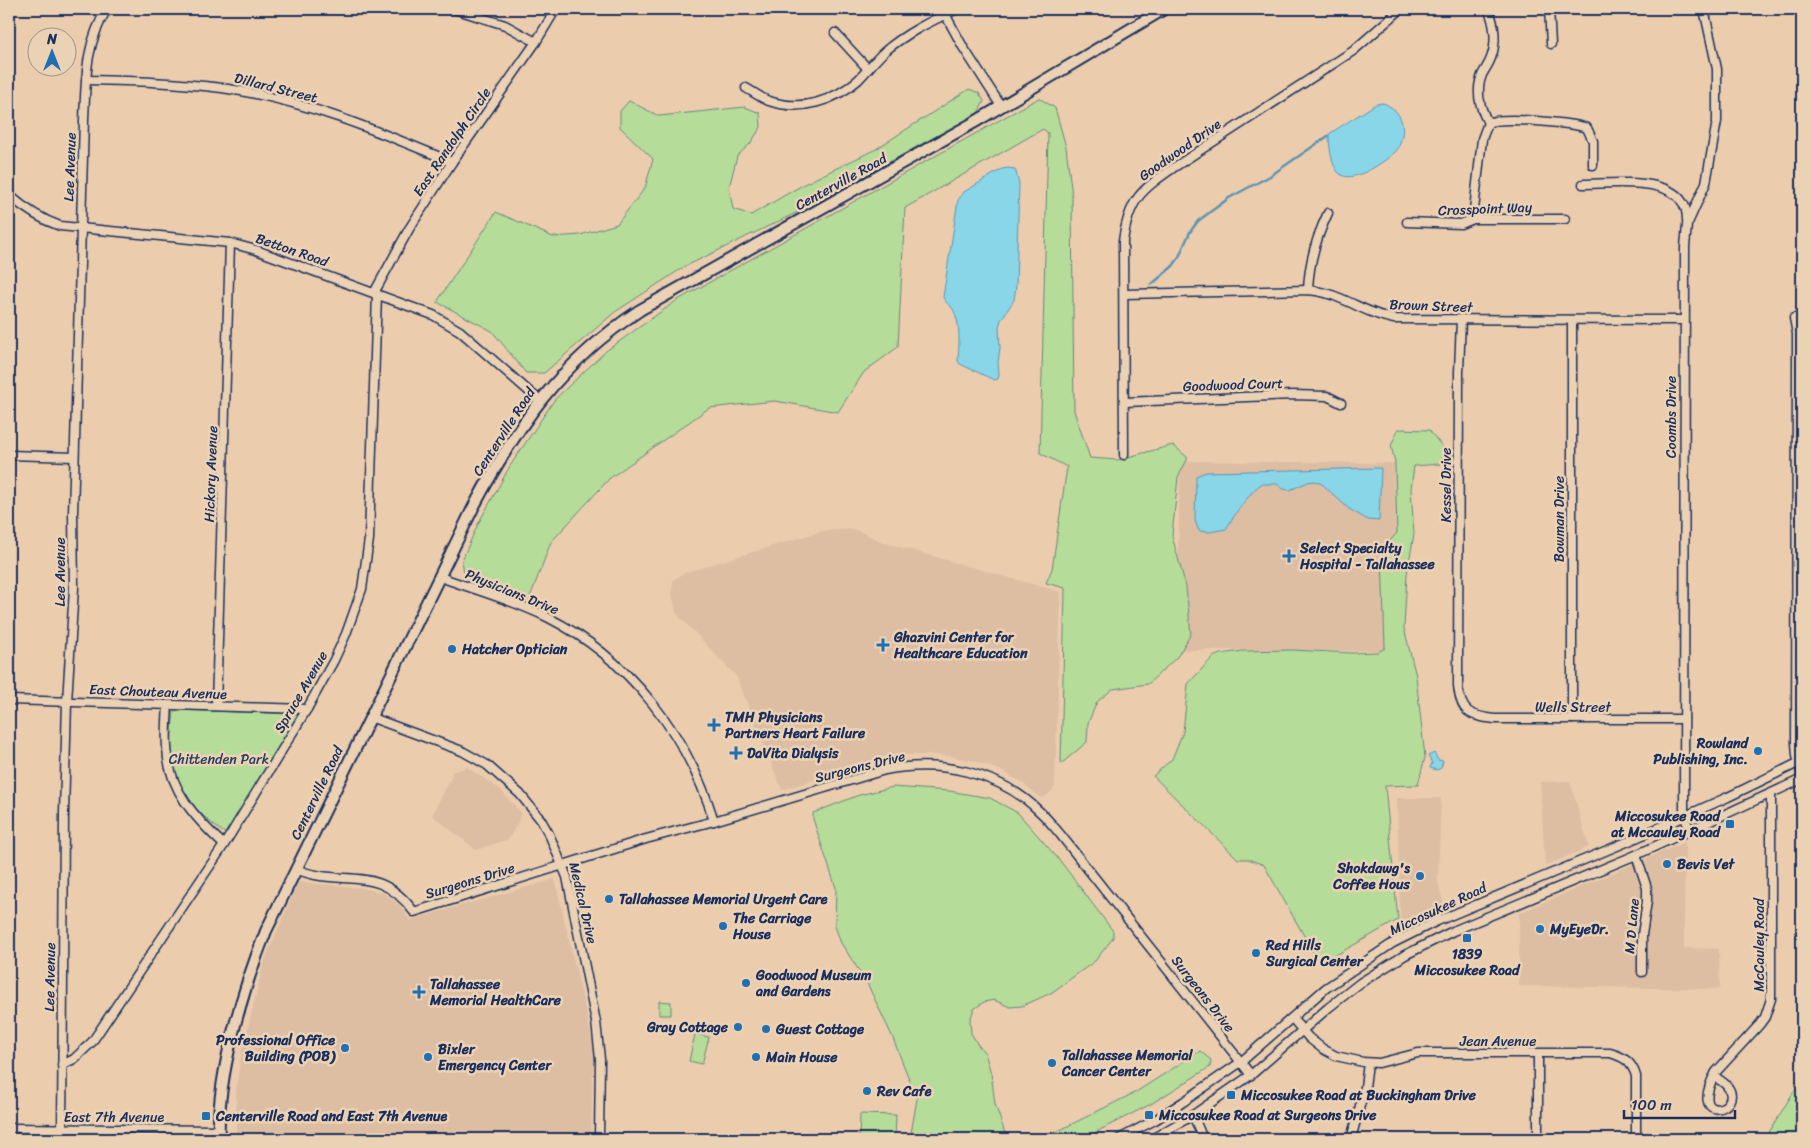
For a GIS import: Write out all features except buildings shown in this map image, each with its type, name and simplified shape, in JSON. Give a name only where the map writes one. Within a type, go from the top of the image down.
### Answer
[{"type":"main road","name":"Centerville Road","points":[[219,1134],[223,1084],[228,1059],[248,980],[266,931],[489,479],[521,426],[540,400],[582,355],[605,335],[640,310],[876,179],[1164,9]]},
{"type":"street","name":"Lee Avenue","points":[[62,1139],[64,814],[67,702],[74,588],[74,457],[86,80],[97,25],[107,9]]},
{"type":"street","points":[[454,9],[498,22],[536,42]]},
{"type":"street","name":"East Randolph Circle","points":[[375,293],[409,229],[452,162],[536,42],[556,9]]},
{"type":"street","points":[[746,88],[768,100],[796,106],[812,104],[839,94],[858,80],[883,53],[905,35],[946,12],[957,9]]},
{"type":"street","name":"Goodwood Drive","points":[[1124,455],[1123,241],[1133,202],[1142,192],[1173,168],[1353,51],[1401,9]]},
{"type":"street","points":[[1473,219],[1482,139],[1488,123],[1478,98],[1481,77],[1493,53],[1493,25],[1488,9]]},
{"type":"street","points":[[1549,9],[1552,44]]},
{"type":"street","name":"Coombs Drive","points":[[1691,831],[1684,817],[1685,247],[1687,225],[1706,183],[1717,121],[1717,69],[1704,9]]},
{"type":"street","points":[[946,12],[963,47],[1001,106]]},
{"type":"street","points":[[835,33],[868,69]]},
{"type":"street","name":"Dillard Street","points":[[86,80],[152,82],[240,91],[302,106],[360,124],[452,162]]},
{"type":"street","points":[[1488,123],[1502,120],[1524,121],[1587,128],[1593,141],[1593,165]]},
{"type":"street","points":[[1583,184],[1656,185],[1673,192],[1681,198],[1686,206],[1687,225]]},
{"type":"street","name":"Betton Road","points":[[9,195],[39,218],[60,226],[230,243],[256,250],[433,315],[460,330],[540,400]]},
{"type":"street","points":[[1308,290],[1308,274],[1314,246],[1328,213]]},
{"type":"street","name":"Crosspoint Way","points":[[1407,222],[1462,224],[1473,219],[1565,219]]},
{"type":"street","name":"Hickory Avenue","points":[[216,706],[230,243]]},
{"type":"street","name":"Brown Street","points":[[1124,294],[1308,290],[1330,294],[1379,316],[1401,319],[1684,320]]},
{"type":"street","name":"Spruce Avenue","points":[[62,1065],[82,1053],[96,1037],[224,845],[307,709],[346,634],[362,589],[370,539],[375,293]]},
{"type":"street","points":[[1794,318],[1797,334],[1796,744],[1802,773]]},
{"type":"street","name":"Kessel Drive","points":[[1461,319],[1459,372],[1458,686],[1460,698],[1465,709]]},
{"type":"street","name":"Bowman Drive","points":[[1572,320],[1572,719]]},
{"type":"street","name":"Goodwood Court","points":[[1124,402],[1293,395],[1327,396],[1341,403]]},
{"type":"street","points":[[9,455],[74,457]]},
{"type":"street","name":"Physicians Drive","points":[[440,577],[546,616],[588,642],[608,658],[642,691],[671,728],[699,779],[714,821]]},
{"type":"street","name":"East Chouteau Avenue","points":[[9,700],[307,709]]},
{"type":"street","points":[[168,705],[167,748],[171,773],[192,813],[224,845]]},
{"type":"street","name":"Wells Street","points":[[1465,709],[1472,716],[1494,719],[1684,719]]},
{"type":"street","name":"Medical Drive","points":[[370,717],[462,751],[487,765],[514,787],[531,807],[549,834],[567,877],[596,1022],[600,1059],[599,1139]]},
{"type":"street","name":"Miccosukee Road","points":[[1119,1139],[1176,1106],[1241,1062],[1326,988],[1409,934],[1684,817],[1801,762]]},
{"type":"street","name":"Surgeons Drive","points":[[296,869],[314,874],[376,882],[394,890],[414,912],[646,839],[899,767],[938,766],[961,770],[988,778],[1022,797],[1039,811],[1066,842],[1250,1075]]},
{"type":"street","name":"Miccosukee Road","points":[[1152,1139],[1193,1115],[1250,1075],[1302,1030],[1360,984],[1405,955],[1440,937],[1691,831],[1802,780]]},
{"type":"street","name":"McCauley Road","points":[[1714,1076],[1760,1024],[1767,1012],[1771,999],[1771,795]]},
{"type":"street","name":"M D Lane","points":[[1636,854],[1647,888],[1648,900],[1642,935],[1642,972]]},
{"type":"street","points":[[1435,922],[1440,937]]},
{"type":"street","name":"Jean Avenue","points":[[1292,1018],[1309,1038],[1336,1056],[1368,1063],[1389,1061],[1418,1054],[1610,1054],[1621,1056],[1634,1068],[1636,1076],[1636,1139]]},
{"type":"street","points":[[1538,1054],[1538,1139]]},
{"type":"street","points":[[1351,1139],[1365,1087],[1368,1063]]},
{"type":"street","points":[[1193,1115],[1203,1139]]},
{"type":"street","name":"East 7th Avenue","points":[[9,1128],[219,1134]]},
{"type":"shaded area","name":"Select Specialty Hospital - Tallahassee","points":[[1180,461],[1400,463],[1399,651],[1176,650]]},
{"type":"shaded area","name":"Ghazvini Center for Healthcare Education","points":[[854,529],[886,543],[1061,592],[1055,787],[1048,795],[1041,798],[1021,782],[1002,771],[974,761],[950,756],[925,755],[905,755],[875,761],[782,790],[736,676],[676,613],[672,593],[673,580],[684,573],[822,531]]},
{"type":"shaded area","points":[[467,767],[500,789],[522,814],[509,839],[476,850],[432,815],[451,778],[452,772]]},
{"type":"shaded area","points":[[1570,781],[1589,847],[1545,866],[1540,782]]},
{"type":"shaded area","points":[[1397,798],[1441,798],[1438,882],[1445,908],[1402,928],[1400,921]]},
{"type":"shaded area","points":[[1685,842],[1684,948],[1719,949],[1720,989],[1519,986],[1519,913]]},
{"type":"shaded area","name":"Tallahassee Memorial HealthCare","points":[[555,879],[595,1058],[591,1139],[236,1139],[236,1092],[240,1060],[264,962],[298,882],[363,888],[384,893],[399,904],[410,920]]},
{"type":"shaded area","points":[[72,1134],[123,1135],[123,1139],[72,1139]]},
{"type":"green space","points":[[969,89],[979,93],[984,101],[978,113],[810,206],[684,267],[615,312],[544,373],[526,373],[492,331],[437,302],[496,212],[553,237],[580,235],[617,224],[645,188],[653,159],[620,127],[620,111],[629,101],[659,116],[745,107],[760,113],[761,127],[750,144],[737,156],[729,188],[733,209],[751,215],[806,183],[876,149]]},
{"type":"green space","points":[[1039,98],[1055,108],[1066,147],[1072,196],[1074,411],[1090,458],[1117,460],[1173,445],[1188,458],[1178,477],[1172,536],[1186,587],[1191,634],[1177,657],[1148,684],[1113,689],[1097,702],[1088,723],[1087,742],[1061,764],[1065,588],[1046,583],[1052,569],[1067,467],[1040,453],[1048,133],[1043,129],[905,208],[898,347],[864,372],[838,412],[775,401],[709,408],[610,478],[551,542],[529,600],[464,573],[462,560],[478,524],[510,466],[555,399],[606,351],[676,301]]},
{"type":"green space","points":[[1398,429],[1429,430],[1445,450],[1440,464],[1414,466],[1411,489],[1414,534],[1407,574],[1404,628],[1416,676],[1425,757],[1418,785],[1385,786],[1398,920],[1320,964],[1264,865],[1248,859],[1238,859],[1153,776],[1172,759],[1183,732],[1188,684],[1213,657],[1220,654],[1243,651],[1292,650],[1352,653],[1378,652],[1385,648],[1382,557],[1388,543],[1397,533],[1395,462],[1391,446]]},
{"type":"green space","name":"Chittenden Park","points":[[174,710],[301,714],[226,834],[198,811],[178,780],[171,751]]},
{"type":"green space","points":[[893,787],[949,791],[990,798],[1018,813],[1061,862],[1113,931],[1113,938],[1095,961],[1051,993],[1022,1006],[1010,1007],[994,1000],[984,1002],[974,1009],[970,1020],[971,1033],[985,1053],[991,1073],[995,1104],[1007,1139],[910,1139],[917,1099],[892,1036],[867,983],[841,943],[835,926],[836,888],[813,819],[813,813],[859,795]]},
{"type":"green space","points":[[659,1001],[671,1002],[671,1015],[659,1015]]},
{"type":"green space","points":[[695,1034],[709,1037],[702,1064],[689,1061]]},
{"type":"green space","points":[[1200,1051],[1211,1060],[1210,1067],[1151,1104],[1082,1139],[1042,1139],[1136,1092]]},
{"type":"green space","points":[[1802,1078],[1802,1139],[1765,1139]]},
{"type":"green space","points":[[860,1114],[896,1115],[895,1139],[859,1139]]},
{"type":"water","points":[[1383,103],[1397,113],[1402,122],[1403,128],[1398,149],[1378,165],[1361,174],[1346,177],[1340,174],[1334,166],[1329,134],[1376,104]]},
{"type":"water","points":[[1002,169],[1015,169],[1019,183],[1016,286],[1014,300],[1001,320],[999,327],[999,375],[998,379],[994,380],[960,364],[958,361],[959,335],[956,315],[943,297],[958,200],[964,192]]},
{"type":"water","points":[[1381,468],[1379,521],[1368,520],[1349,509],[1322,484],[1315,481],[1290,490],[1283,489],[1277,484],[1261,484],[1238,510],[1226,529],[1209,532],[1199,531],[1195,521],[1196,476],[1206,472]]},
{"type":"water","points":[[1434,753],[1438,760],[1443,761],[1441,768],[1437,770],[1430,768],[1432,763],[1428,756]]},
{"type":"waterway","points":[[1151,285],[1173,266],[1190,232],[1198,221],[1229,198],[1270,176],[1328,136]]},
{"type":"place","name":"Select Specialty Hospital - Tallahassee","points":[[1289,556]]},
{"type":"place","name":"Ghazvini Center for Healthcare Education","points":[[883,645]]},
{"type":"place","name":"Hatcher Optician","points":[[452,649]]},
{"type":"place","name":"TMH Physicians Partners Heart Failure","points":[[714,725]]},
{"type":"place","name":"Rowland Publishing, Inc.","points":[[1758,751]]},
{"type":"place","name":"DaVita Dialysis","points":[[736,753]]},
{"type":"place","name":"Miccosukee Road at Mccauley Road","points":[[1730,824]]},
{"type":"place","name":"Bevis Vet","points":[[1667,864]]},
{"type":"place","name":"Shokdawg's Coffee Hous","points":[[1420,876]]},
{"type":"place","name":"Tallahassee Memorial Urgent Care","points":[[609,899]]},
{"type":"place","name":"The Carriage House","points":[[723,926]]},
{"type":"place","name":"MyEyeDr.","points":[[1540,929]]},
{"type":"place","name":"1839 Miccosukee Road","points":[[1467,938]]},
{"type":"place","name":"Red Hills Surgical Center","points":[[1256,953]]},
{"type":"place","name":"Goodwood Museum and Gardens","points":[[746,983]]},
{"type":"place","name":"Tallahassee Memorial HealthCare","points":[[419,992]]},
{"type":"place","name":"Gray Cottage","points":[[738,1027]]},
{"type":"place","name":"Guest Cottage","points":[[766,1029]]},
{"type":"place","name":"Professional Office Building (POB)","points":[[345,1048]]},
{"type":"place","name":"Bixler Emergency Center","points":[[428,1057]]},
{"type":"place","name":"Main House","points":[[756,1057]]},
{"type":"place","name":"Tallahassee Memorial Cancer Center","points":[[1052,1063]]},
{"type":"place","name":"Rev Cafe","points":[[867,1091]]},
{"type":"place","name":"Miccosukee Road at Buckingham Drive","points":[[1231,1095]]},
{"type":"place","name":"Miccosukee Road at Surgeons Drive","points":[[1149,1115]]},
{"type":"place","name":"Centerville Road and East 7th Avenue","points":[[206,1116]]}]
